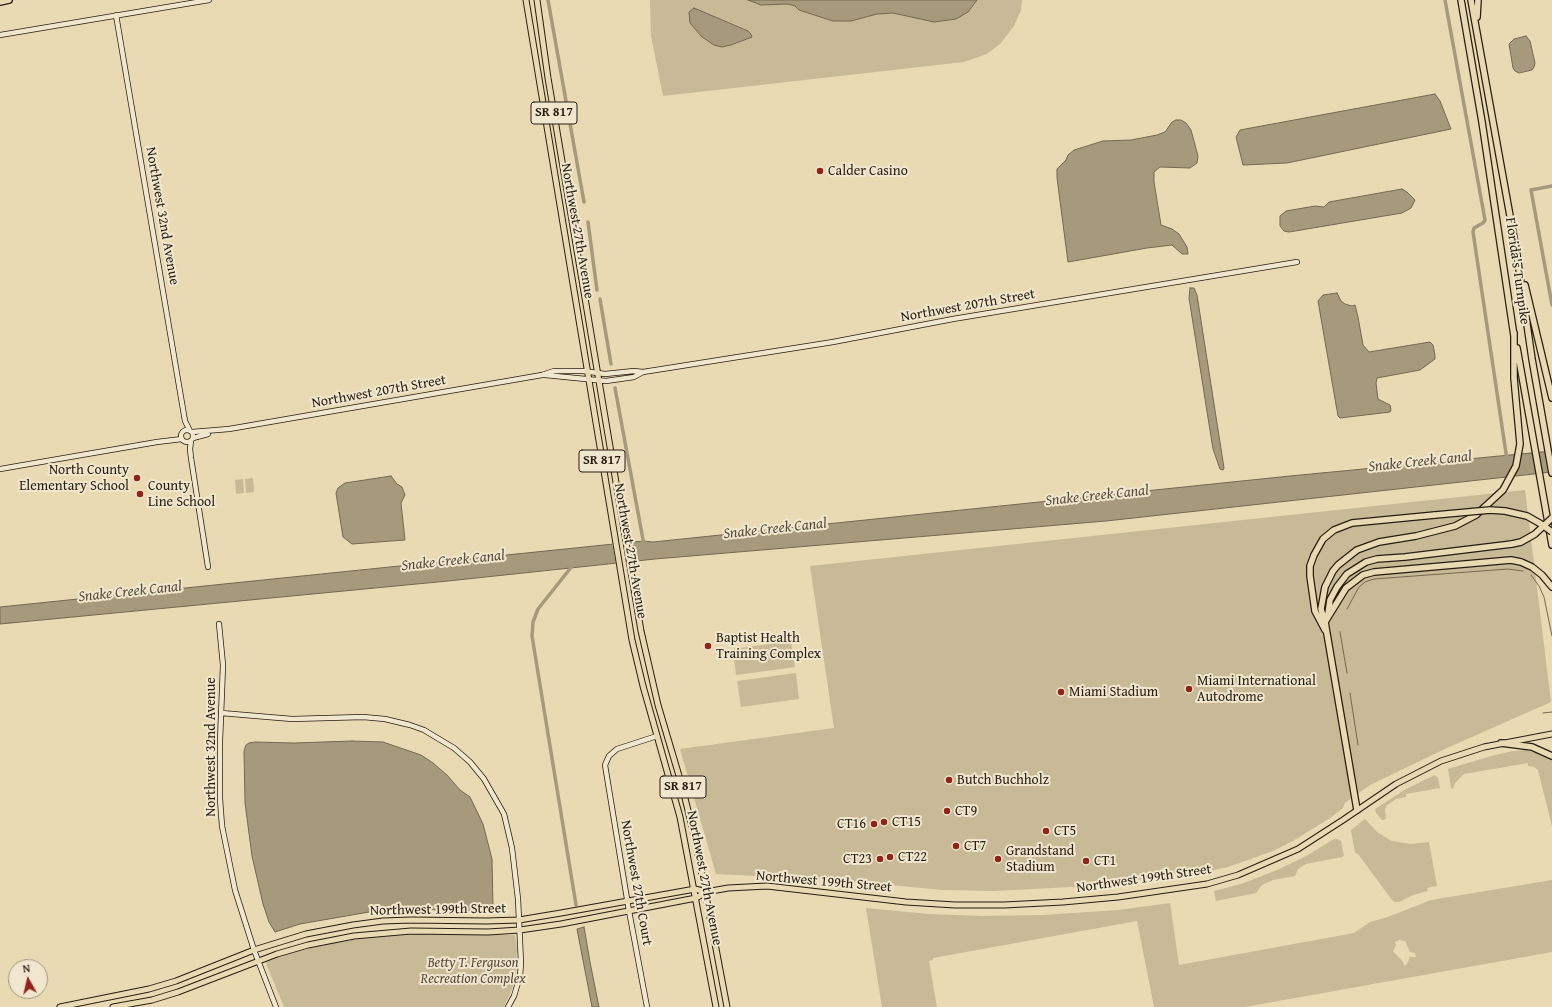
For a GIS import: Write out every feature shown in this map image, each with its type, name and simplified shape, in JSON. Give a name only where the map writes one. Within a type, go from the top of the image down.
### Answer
[{"type":"highway","points":[[0,2],[10,0]]},
{"type":"highway","name":"Florida's Turnpike","points":[[1471,0],[1516,249],[1532,359],[1552,473]]},
{"type":"highway","points":[[1476,27],[1478,0]]},
{"type":"highway","name":"Florida's Turnpike","points":[[1461,2],[1482,122],[1514,333],[1552,545]]},
{"type":"highway","points":[[1516,249],[1552,398]]},
{"type":"highway","points":[[1357,810],[1325,622],[1321,609],[1325,587],[1333,571],[1347,557],[1357,550],[1379,542],[1416,536],[1455,526],[1476,515],[1496,497],[1509,481],[1516,466],[1520,450],[1514,378],[1514,333]]},
{"type":"highway","points":[[1327,634],[1315,611],[1310,566],[1314,555],[1324,539],[1334,530],[1352,523],[1435,514],[1505,510],[1527,516],[1552,532]]},
{"type":"highway","points":[[1325,622],[1330,600],[1337,587],[1347,574],[1366,562],[1376,559],[1405,557],[1521,542],[1535,534],[1552,518]]},
{"type":"highway","points":[[1325,622],[1346,588],[1363,576],[1374,572],[1511,560],[1522,562],[1532,567],[1542,575],[1552,587]]},
{"type":"highway","points":[[1500,743],[1532,747],[1552,756]]},
{"type":"main road","name":"Northwest 27th Avenue","points":[[537,0],[548,78],[641,631],[653,684],[682,786],[706,892],[727,1007]]},
{"type":"main road","name":"Northwest 27th Avenue","points":[[526,2],[632,640],[643,686],[680,817],[695,889],[716,1007]]},
{"type":"main road","points":[[526,2],[535,8],[540,16]]},
{"type":"main road","points":[[538,71],[548,78],[541,89]]},
{"type":"main road","points":[[576,299],[586,297]]},
{"type":"main road","points":[[643,686],[653,684]]},
{"type":"main road","name":"Northwest 199th Street","points":[[113,1007],[152,1000],[178,992],[258,960],[308,945],[354,936],[411,931],[488,932],[520,930],[561,924],[696,898],[706,892],[728,888],[768,886],[858,897],[955,904],[1004,905],[1118,897],[1207,884],[1238,875],[1298,849],[1396,784],[1435,764],[1500,743],[1552,734]]},
{"type":"main road","points":[[672,788],[682,786]]},
{"type":"main road","name":"Northwest 199th Street","points":[[60,1007],[148,989],[176,981],[254,950],[306,934],[353,925],[410,920],[519,920],[695,889],[706,892]]},
{"type":"street","points":[[0,35],[209,0]]},
{"type":"street","name":"Northwest 32nd Avenue","points":[[116,15],[185,420],[183,437]]},
{"type":"street","name":"Northwest 207th Street","points":[[183,437],[192,439],[219,431],[542,375],[554,371],[563,370],[598,374],[615,374],[634,371],[643,372],[833,342],[953,319],[1297,262]]},
{"type":"street","name":"Northwest 207th Street","points":[[542,375],[606,381],[634,377],[643,372]]},
{"type":"street","name":"Northwest 32nd Avenue","points":[[185,420],[191,431],[192,439]]},
{"type":"street","name":"Northwest 207th Street","points":[[183,437],[191,431],[219,431]]},
{"type":"street","points":[[0,469],[183,437],[190,449]]},
{"type":"street","points":[[192,439],[190,449],[208,567]]},
{"type":"street","name":"Northwest 32nd Avenue","points":[[219,624],[223,664],[220,767],[222,826],[235,890],[254,950],[276,1007]]},
{"type":"street","points":[[221,713],[305,720],[362,716],[374,717],[410,725],[424,730],[454,748],[478,772],[493,793],[504,814],[512,848],[520,930],[520,976],[514,996],[508,1007]]},
{"type":"street","name":"Northwest 27th Court","points":[[647,1007],[629,911],[606,762],[609,756],[617,749],[657,736]]},
{"type":"green space","points":[[650,0],[1022,0],[1021,10],[1014,26],[1001,43],[987,54],[964,62],[663,96],[651,36]]},
{"type":"green space","points":[[253,478],[254,492],[246,493],[245,479]]},
{"type":"green space","points":[[243,479],[244,493],[236,494],[235,480]]},
{"type":"green space","name":"Miami International Autodrome","points":[[1525,490],[1551,702],[1447,748],[1370,785],[1345,803],[1343,808],[1330,818],[1293,841],[1275,850],[1228,867],[1214,870],[1214,872],[1210,867],[1110,885],[994,891],[943,890],[836,880],[716,874],[680,749],[834,728],[810,566]]},
{"type":"green space","points":[[791,641],[795,667],[736,675],[733,649]]},
{"type":"green space","points":[[796,673],[799,699],[741,707],[737,681]]},
{"type":"green space","points":[[1526,750],[1537,753],[1538,751],[1552,759],[1552,826],[1538,770],[1534,767],[1528,766],[1528,763],[1464,774],[1455,783],[1453,789],[1451,788],[1448,769],[1491,756],[1513,751]]},
{"type":"green space","points":[[1435,775],[1438,778],[1440,788],[1406,794],[1406,797],[1396,799],[1386,806],[1386,818],[1384,820],[1382,820],[1376,813],[1375,809],[1406,789]]},
{"type":"green space","points":[[1365,819],[1377,832],[1392,841],[1411,844],[1429,842],[1437,886],[1427,888],[1428,891],[1413,895],[1399,902],[1392,900],[1358,854],[1355,853],[1351,830]]},
{"type":"green space","points":[[1334,839],[1341,841],[1344,856],[1306,864],[1298,869],[1295,876],[1273,880],[1262,885],[1256,893],[1216,901],[1214,891],[1241,884],[1277,870],[1306,856]]},
{"type":"green space","points":[[1552,880],[1552,952],[1245,1007],[1154,1007],[1137,921],[933,958],[933,960],[929,961],[937,1007],[882,1007],[866,908],[929,914],[982,916],[1043,915],[1118,910],[1170,903],[1179,965],[1354,933],[1370,922],[1388,917],[1431,900]],"holes":[[[1399,940],[1405,941],[1410,952],[1415,953],[1416,957],[1410,957],[1407,964],[1404,966],[1403,962],[1393,951],[1396,945],[1395,942]]]},
{"type":"green space","name":"Betty T. Ferguson Recreation Complex","points":[[426,933],[515,935],[517,947],[516,974],[512,989],[504,1007],[284,1007],[266,961],[268,959],[323,945],[375,936]]},
{"type":"water","points":[[748,0],[977,0],[968,12],[956,19],[934,22],[893,13],[877,14],[851,21],[833,21],[799,10],[795,6],[788,4],[761,5]]},
{"type":"water","points":[[694,8],[748,31],[752,37],[722,47],[714,45],[702,37],[690,23],[689,12]]},
{"type":"water","points":[[1526,36],[1530,41],[1535,63],[1532,70],[1519,73],[1513,68],[1509,44],[1514,39]]},
{"type":"water","points":[[1435,94],[1440,101],[1451,129],[1287,163],[1243,165],[1236,137],[1240,130]]},
{"type":"water","points":[[1181,120],[1186,123],[1191,130],[1198,156],[1197,163],[1190,168],[1160,167],[1154,172],[1154,182],[1161,225],[1172,229],[1179,234],[1187,247],[1188,254],[1182,254],[1172,245],[1068,262],[1057,169],[1074,150],[1103,141],[1131,140],[1157,135],[1165,132],[1172,122]]},
{"type":"water","points":[[1402,189],[1415,200],[1411,208],[1402,213],[1289,232],[1284,231],[1280,226],[1280,216],[1286,211],[1315,206],[1324,207],[1329,202]]},
{"type":"water","points":[[1190,288],[1194,288],[1197,295],[1224,468],[1223,470],[1220,469],[1213,449],[1189,298]]},
{"type":"water","points":[[1337,293],[1341,301],[1345,304],[1352,306],[1355,305],[1363,345],[1369,352],[1430,342],[1433,345],[1435,359],[1420,370],[1377,378],[1376,383],[1378,399],[1390,405],[1390,412],[1340,418],[1338,416],[1318,301],[1323,295]]},
{"type":"water","name":"Snake Creek Canal","points":[[1552,451],[1552,472],[1106,521],[655,559],[448,581],[0,624],[0,607],[643,541],[653,542],[1290,476]]},
{"type":"water","points":[[391,476],[397,484],[402,487],[405,495],[401,503],[405,540],[352,544],[343,537],[336,493],[338,488],[345,483]]},
{"type":"water","points":[[352,741],[383,742],[421,755],[447,775],[460,790],[470,797],[483,824],[492,859],[493,907],[486,911],[404,909],[369,912],[300,924],[275,932],[269,922],[263,904],[252,856],[245,803],[244,751],[246,745],[255,742],[294,743]]},
{"type":"water","points":[[584,927],[599,1007],[592,1007],[577,929]]},
{"type":"pier","points":[[631,540],[635,563],[616,565],[612,542]]},
{"type":"waterway","points":[[548,0],[584,202]]},
{"type":"waterway","points":[[1445,0],[1485,220],[1483,223],[1474,228],[1473,232],[1507,460]]},
{"type":"waterway","points":[[1552,186],[1531,190],[1552,305]]},
{"type":"waterway","points":[[588,222],[597,290]]},
{"type":"waterway","points":[[600,299],[611,364]]},
{"type":"waterway","points":[[615,388],[644,545]]},
{"type":"waterway","points":[[573,565],[538,609],[533,622],[532,636],[576,905]]},
{"type":"waterway","points":[[1347,609],[1359,587],[1365,582],[1374,579],[1508,569],[1523,571]]},
{"type":"waterway","points":[[1531,575],[1539,586],[1544,597],[1552,636]]},
{"type":"waterway","points":[[1340,632],[1347,673]]},
{"type":"waterway","points":[[1350,693],[1358,745]]},
{"type":"waterway","points":[[1543,713],[1552,712]]},
{"type":"place","name":"Calder Casino","points":[[820,171]]},
{"type":"place","name":"North County Elementary School","points":[[137,478]]},
{"type":"place","name":"County Line School","points":[[140,494]]},
{"type":"place","name":"Baptist Health Training Complex","points":[[708,646]]},
{"type":"place","name":"Miami International Autodrome","points":[[1189,689]]},
{"type":"place","name":"Miami Stadium","points":[[1061,692]]},
{"type":"place","name":"Butch Buchholz","points":[[949,780]]},
{"type":"place","name":"CT9","points":[[947,811]]},
{"type":"place","name":"CT15","points":[[884,822]]},
{"type":"place","name":"CT16","points":[[874,824]]},
{"type":"place","name":"CT5","points":[[1046,831]]},
{"type":"place","name":"CT7","points":[[956,846]]},
{"type":"place","name":"CT22","points":[[890,857]]},
{"type":"place","name":"CT23","points":[[880,859]]},
{"type":"place","name":"Grandstand Stadium","points":[[998,859]]},
{"type":"place","name":"CT1","points":[[1086,861]]}]
